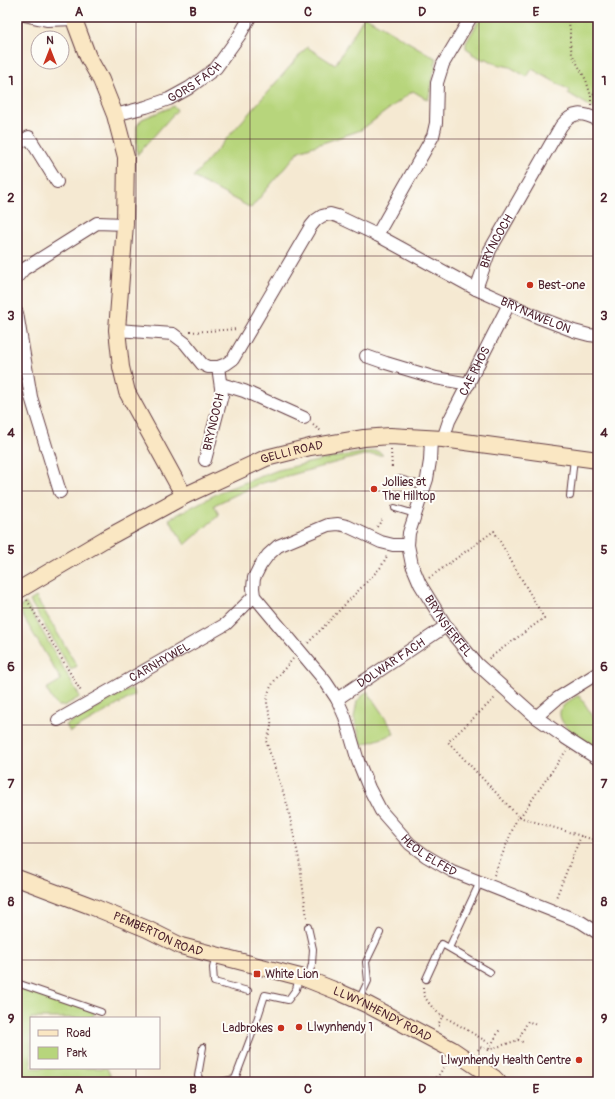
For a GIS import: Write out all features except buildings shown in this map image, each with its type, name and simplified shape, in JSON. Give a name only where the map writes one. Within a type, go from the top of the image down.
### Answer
[{"type":"main road","points":[[75,19],[88,57],[101,80],[115,115],[126,157],[125,224],[117,330],[121,367],[127,392],[184,496]]},
{"type":"main road","name":"GELLI ROAD","points":[[19,590],[105,539],[184,496],[266,458],[310,447],[364,438],[390,436],[437,438],[598,460]]},
{"type":"main road","name":"PEMBERTON ROAD","points":[[17,878],[91,906],[181,946],[304,978]]},
{"type":"main road","name":"LLWYNHENDY ROAD","points":[[304,978],[358,1000],[454,1051],[498,1082]]},
{"type":"street","name":"GORS FACH","points":[[115,115],[169,99],[194,84],[216,68],[240,36],[250,17]]},
{"type":"street","points":[[377,235],[433,136],[436,123],[436,83],[443,64],[471,17]]},
{"type":"street","name":"BRYNCOCH","points":[[476,289],[490,250],[561,126],[574,114],[593,118]]},
{"type":"street","points":[[17,144],[29,137],[57,182]]},
{"type":"street","points":[[117,330],[173,334],[185,343],[202,364],[208,367],[218,367],[226,364],[233,359],[311,226],[322,216],[330,214],[377,235],[476,289]]},
{"type":"street","points":[[18,275],[24,269],[97,224],[125,224]]},
{"type":"street","name":"BRYNAWELON","points":[[476,289],[540,318],[574,331],[598,336]]},
{"type":"street","name":"CAE RHOS","points":[[437,438],[449,421],[469,384],[509,304]]},
{"type":"street","points":[[17,313],[19,339],[31,397],[60,492]]},
{"type":"street","points":[[366,356],[386,364],[436,378],[469,384]]},
{"type":"street","name":"BRYNCOCH","points":[[205,460],[222,395],[218,367]]},
{"type":"street","name":"BRYNCOCH","points":[[221,384],[244,391],[304,418]]},
{"type":"street","name":"BRYNSIERFEL","points":[[437,438],[430,461],[427,478],[409,533],[408,546],[412,565],[420,584],[446,626],[479,666],[536,717],[598,759]]},
{"type":"street","points":[[336,699],[326,681],[254,596],[254,578],[268,555],[278,546],[328,525],[338,524],[347,526],[381,542],[393,545],[408,546]]},
{"type":"street","name":"CARNHYWEL","points":[[58,720],[226,624],[254,596]]},
{"type":"street","name":"DOLWAR FACH","points":[[336,699],[446,626]]},
{"type":"street","points":[[536,717],[558,698],[598,673]]},
{"type":"street","name":"HEOL ELFED","points":[[336,699],[345,717],[358,761],[369,788],[381,811],[410,844],[426,856],[452,871],[581,922],[598,933]]},
{"type":"lane","points":[[20,17],[47,23],[75,19]]},
{"type":"lane","points":[[570,496],[574,456]]},
{"type":"lane","points":[[400,479],[424,486]]},
{"type":"lane","points":[[395,508],[415,514]]},
{"type":"lane","points":[[449,948],[485,884]]},
{"type":"lane","points":[[220,1082],[235,1079],[255,1026],[265,994],[288,1000],[312,964],[313,949],[308,927]]},
{"type":"lane","points":[[358,1000],[368,981],[366,962],[380,932]]},
{"type":"lane","points":[[426,979],[442,944],[490,972]]},
{"type":"lane","points":[[216,955],[213,968],[214,982],[248,991]]},
{"type":"lane","points":[[17,983],[101,1012]]},
{"type":"lane","points":[[201,1082],[198,1076],[203,1046]]},
{"type":"path","points":[[568,17],[572,54],[586,80],[591,96],[593,118]]},
{"type":"path","points":[[591,96],[598,89]]},
{"type":"path","points":[[196,332],[251,328]]},
{"type":"path","points":[[390,436],[392,468]]},
{"type":"path","points":[[420,584],[494,531],[544,618],[479,666]]},
{"type":"path","points":[[308,927],[299,859],[287,804],[266,741],[271,729],[271,720],[267,701],[270,688],[280,673],[381,567],[393,545]]},
{"type":"path","points":[[19,590],[88,703]]},
{"type":"path","points":[[505,689],[448,742],[519,817],[598,842]]},
{"type":"path","points":[[485,884],[519,817],[572,742]]},
{"type":"path","points":[[551,910],[581,836]]},
{"type":"path","points":[[426,979],[423,991],[431,1006],[491,1044]]},
{"type":"path","points":[[438,1025],[443,1015]]},
{"type":"path","points":[[518,1040],[528,1021],[536,1025]]},
{"type":"path","points":[[488,1050],[500,1029]]},
{"type":"path","points":[[470,1062],[480,1047],[488,1050],[518,1040],[525,1043]]},
{"type":"path","points":[[429,1082],[438,1076],[454,1051]]},
{"type":"green space","points":[[364,17],[437,59],[435,65],[436,68],[431,80],[428,100],[413,91],[361,130],[299,151],[251,208],[193,177],[307,47],[335,65]]},
{"type":"green space","points":[[481,17],[598,17],[598,111],[568,93],[569,90],[532,69],[527,77],[510,67],[496,64],[485,58],[484,60],[472,54],[472,52],[466,48],[466,43]]},
{"type":"green space","points":[[174,106],[177,110],[137,155],[137,126],[142,119]]},
{"type":"green space","points":[[376,451],[383,455],[363,455],[259,484],[214,505],[219,515],[185,545],[169,519],[222,491],[278,470],[326,459]]},
{"type":"green space","points":[[36,597],[77,666],[71,670],[30,601]]},
{"type":"green space","points":[[26,603],[80,697],[64,706],[58,706],[46,689],[61,680],[18,608]]},
{"type":"green space","points":[[131,688],[135,695],[70,732],[66,725]]},
{"type":"green space","points":[[367,691],[392,728],[394,734],[362,745],[354,717],[357,701]]},
{"type":"green space","points":[[579,695],[598,724],[598,748],[570,731],[561,718],[560,711],[564,705]]},
{"type":"green space","points":[[17,985],[95,1012],[92,1017],[30,1017],[30,1069],[107,1069],[113,1082],[17,1082]]},
{"type":"place","name":"Best-one","points":[[530,285]]},
{"type":"place","name":"Jollies at The Hilltop","points":[[374,489]]},
{"type":"place","name":"White Lion","points":[[257,974]]},
{"type":"place","name":"Llwynhendy 1","points":[[299,1027]]},
{"type":"place","name":"Ladbrokes","points":[[281,1028]]},
{"type":"place","name":"Llwynhendy Health Centre","points":[[579,1060]]}]
